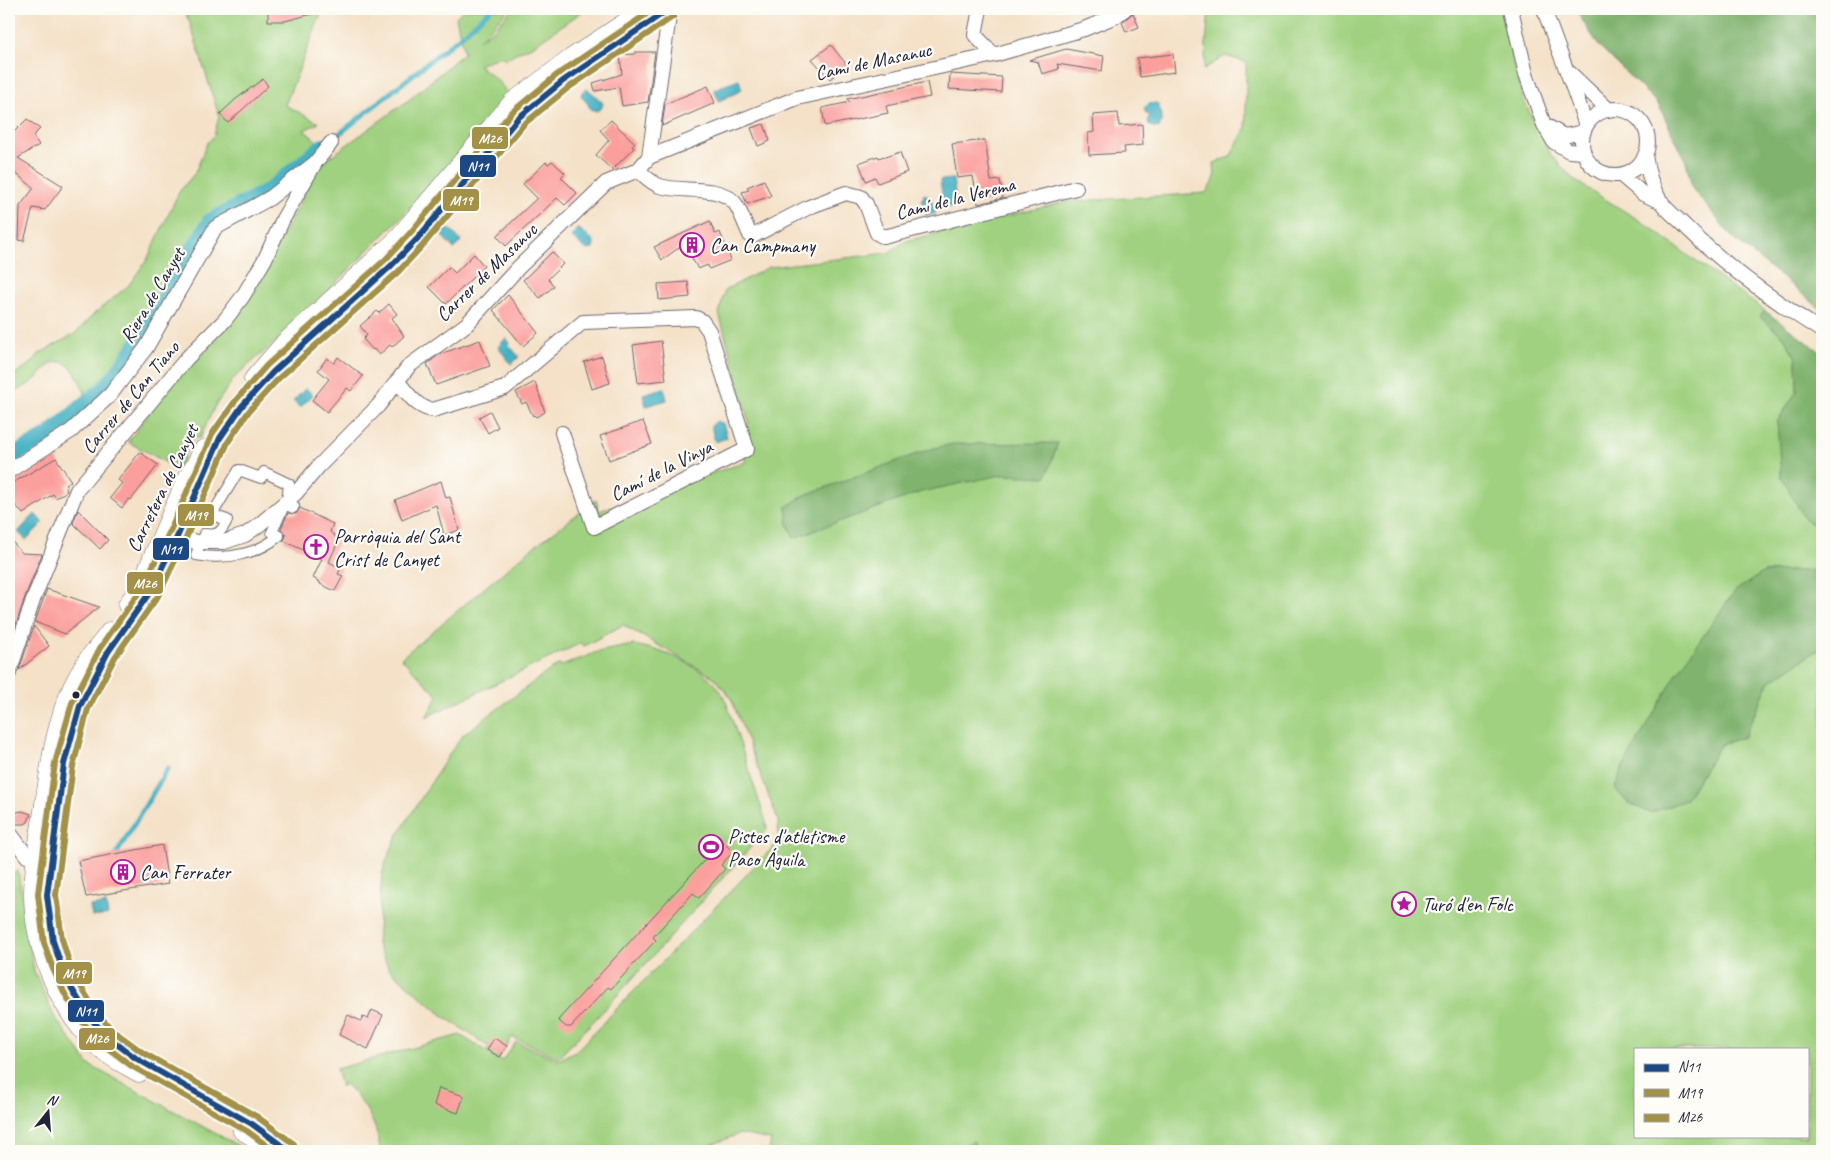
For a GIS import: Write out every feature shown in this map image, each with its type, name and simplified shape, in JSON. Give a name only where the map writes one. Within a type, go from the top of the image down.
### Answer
[{"type":"street","name":"Carretera de Canyet","points":[[267,1151],[251,1136],[116,1060],[99,1048],[79,1025],[51,978],[36,928],[33,893],[36,859],[56,734],[72,687],[93,652],[105,639],[139,588],[187,477],[195,465],[208,437],[224,413],[271,357],[394,242],[512,102],[572,58],[645,9]]},
{"type":"street","name":"Carretera de Canyet","points":[[288,1151],[252,1124],[125,1051],[106,1036],[88,1015],[72,989],[53,941],[47,895],[64,764],[80,706],[108,652],[150,592],[178,535],[220,438],[242,406],[267,379],[399,259],[518,118],[563,81],[669,9]]},
{"type":"street","points":[[649,157],[669,9]]},
{"type":"street","points":[[980,9],[976,35],[994,55]]},
{"type":"street","name":"Camí de Masanuc","points":[[638,170],[649,157],[797,98],[994,55],[1084,28],[1116,16],[1125,9]]},
{"type":"street","points":[[1511,9],[1526,74],[1544,125],[1554,142],[1569,151],[1583,152]]},
{"type":"street","points":[[1544,9],[1568,70],[1585,129]]},
{"type":"street","points":[[1568,70],[1609,110]]},
{"type":"street","points":[[1645,155],[1637,166],[1621,175],[1610,175],[1600,172],[1588,162],[1583,152],[1582,142],[1585,129],[1596,115],[1609,110],[1626,111],[1640,121],[1648,139],[1645,155],[1647,168],[1662,202]]},
{"type":"street","points":[[1544,125],[1564,136],[1585,129]]},
{"type":"street","name":"Riera de Canyet","points":[[9,471],[71,431],[110,395],[146,348],[215,228],[270,198],[315,163],[331,143]]},
{"type":"street","name":"Carrer de Can Tiano","points":[[9,673],[33,600],[77,490],[187,358],[225,320],[243,296],[265,259],[283,219],[315,163]]},
{"type":"street","name":"Carrer de Masanuc","points":[[178,535],[195,542],[224,542],[245,535],[287,501],[378,406],[408,366],[467,324],[518,268],[606,182],[638,170]]},
{"type":"street","name":"Camí de la Verema","points":[[638,170],[652,182],[662,186],[708,191],[724,195],[734,202],[750,236],[809,207],[846,193],[861,197],[866,204],[877,233],[882,236],[888,236],[1076,188]]},
{"type":"street","points":[[1621,175],[1644,194],[1662,202],[1732,269],[1776,302],[1822,331]]},
{"type":"street","name":"Camí de la Vinya","points":[[397,381],[419,406],[433,410],[505,388],[582,322],[696,318],[702,321],[709,331],[746,449],[594,527],[562,433]]},
{"type":"street","points":[[139,588],[146,582],[170,538],[178,535],[178,515],[194,477],[195,465]]},
{"type":"street","points":[[239,470],[261,478],[264,472],[289,484],[287,501],[294,508],[285,504],[272,532],[280,536],[258,550],[228,557],[196,555],[201,542],[204,534],[213,536],[222,531],[226,520],[215,516],[213,513],[239,470]]},
{"type":"street","points":[[9,832],[27,856],[36,859],[44,854],[51,808],[58,802]]},
{"type":"street","points":[[251,1136],[259,1137],[279,1151]]},
{"type":"green space","points":[[183,9],[323,9],[285,105],[319,123],[304,130],[318,142],[278,180],[208,220],[169,285],[116,365],[101,384],[86,396],[75,372],[60,362],[51,364],[36,379],[9,396],[9,378],[33,362],[39,354],[76,333],[96,312],[128,286],[147,260],[179,192],[195,173],[207,143],[214,136],[219,116],[190,23]]},
{"type":"green space","points":[[464,9],[509,9],[479,40],[495,28],[512,9],[586,9],[534,45],[505,60],[501,56],[478,65],[491,75],[509,95],[412,206],[291,328],[235,377],[215,406],[200,438],[193,438],[178,469],[128,442],[152,409],[194,359],[246,304],[314,175],[326,160],[410,99],[464,53],[456,17]]},
{"type":"green space","points":[[1209,9],[1500,9],[1523,99],[1551,155],[1574,180],[1650,227],[1765,311],[1759,316],[1784,337],[1796,358],[1797,391],[1777,422],[1805,519],[1822,530],[1822,570],[1764,572],[1685,800],[1721,744],[1744,737],[1769,682],[1814,652],[1822,649],[1822,1151],[769,1151],[771,1140],[739,1134],[696,1151],[380,1151],[379,1141],[369,1114],[359,1098],[345,1084],[341,1087],[336,1069],[460,1035],[502,1061],[516,1042],[558,1060],[577,1050],[779,841],[778,820],[731,698],[715,678],[623,625],[584,646],[581,643],[426,717],[438,696],[401,658],[531,549],[596,500],[599,511],[746,462],[733,429],[749,423],[719,313],[725,290],[769,267],[888,253],[906,241],[1064,202],[1206,193],[1215,178],[1214,163],[1230,157],[1246,127],[1246,62],[1225,56],[1204,69]]},
{"type":"green space","points":[[1575,9],[1822,9],[1822,310],[1733,238],[1692,188],[1686,161],[1658,104],[1599,46]]},
{"type":"green space","points":[[1765,311],[1822,353],[1822,530],[1805,519],[1781,476],[1777,422],[1797,391],[1796,358],[1784,337],[1759,316]]},
{"type":"green space","points":[[1058,443],[1046,477],[1001,475],[921,492],[794,538],[788,525],[786,507],[805,495],[930,449],[953,444]]},
{"type":"green space","points":[[1822,570],[1822,649],[1814,652],[1769,682],[1744,737],[1721,744],[1685,800],[1651,813],[1629,804],[1615,789],[1621,770],[1677,673],[1735,591],[1764,572]]},
{"type":"green space","points":[[633,645],[667,654],[689,664],[709,678],[719,689],[729,710],[767,829],[605,1009],[558,1058],[512,1037],[500,1057],[487,1050],[489,1047],[442,1015],[389,969],[377,944],[382,874],[397,836],[464,734],[558,665],[562,666],[597,652]]},
{"type":"green space","points":[[18,871],[34,971],[54,1016],[89,1065],[248,1151],[9,1151],[9,876]]},
{"type":"green space","points":[[974,1141],[975,1151],[952,1150]]},
{"type":"water","points":[[739,80],[742,89],[719,101],[714,89]]},
{"type":"water","points":[[588,89],[603,103],[602,107],[597,111],[590,109],[581,96],[582,92]]},
{"type":"water","points":[[1156,103],[1159,105],[1162,120],[1160,127],[1155,128],[1149,125],[1148,119],[1150,115],[1146,114],[1144,108],[1149,104]]},
{"type":"water","points":[[953,179],[957,206],[944,208],[940,180]]},
{"type":"water","points":[[926,194],[927,197],[930,196],[936,213],[927,216],[921,199]]},
{"type":"water","points":[[578,228],[594,241],[592,249],[587,250],[571,237]]},
{"type":"water","points":[[450,229],[461,241],[454,249],[442,236],[442,232]]},
{"type":"water","points":[[506,338],[519,357],[511,364],[498,347]]},
{"type":"water","points":[[306,388],[313,395],[300,408],[293,401]]},
{"type":"water","points":[[664,388],[667,400],[646,406],[643,394]]},
{"type":"water","points":[[717,421],[723,423],[727,438],[715,442],[711,426]]},
{"type":"water","points":[[35,514],[43,523],[26,540],[18,532]]},
{"type":"water","points":[[106,904],[108,915],[92,917],[90,906]]},
{"type":"building","points":[[268,9],[316,9],[316,13],[285,21],[268,21]]},
{"type":"building","points":[[1133,13],[1139,27],[1126,32],[1122,22]]},
{"type":"building","points":[[831,45],[847,65],[830,79],[812,59]]},
{"type":"building","points":[[1066,49],[1104,56],[1102,71],[1057,64],[1059,69],[1042,74],[1038,62],[1029,60]]},
{"type":"building","points":[[635,52],[655,52],[648,102],[622,106],[619,87],[595,91],[593,83],[622,74],[620,55],[635,54]]},
{"type":"building","points":[[1173,54],[1175,72],[1140,77],[1137,58]]},
{"type":"building","points":[[950,74],[1002,77],[1001,92],[949,89]]},
{"type":"building","points":[[263,79],[268,86],[228,123],[220,114],[236,99]]},
{"type":"building","points":[[927,82],[930,97],[886,106],[888,113],[825,126],[822,108],[850,102],[847,99]]},
{"type":"building","points":[[708,86],[715,103],[662,126],[665,104]]},
{"type":"building","points":[[1118,113],[1119,126],[1142,124],[1143,145],[1124,147],[1125,153],[1089,155],[1088,133],[1094,132],[1093,115]]},
{"type":"building","points":[[27,119],[40,129],[33,136],[39,145],[18,158],[63,186],[45,210],[33,208],[24,241],[19,240],[20,206],[34,188],[9,168],[9,137]]},
{"type":"building","points":[[611,120],[635,143],[632,146],[634,148],[612,170],[596,155],[609,140],[600,130]]},
{"type":"building","points":[[764,124],[770,141],[758,146],[751,128]]},
{"type":"building","points":[[985,140],[991,181],[1000,180],[1003,198],[978,204],[973,176],[957,178],[952,144]]},
{"type":"building","points":[[900,152],[907,172],[878,183],[875,177],[866,181],[859,163],[878,156],[879,158],[885,157]]},
{"type":"building","points":[[552,161],[565,173],[561,177],[577,193],[565,205],[557,198],[506,246],[497,236],[537,198],[523,184],[546,162],[548,164]]},
{"type":"building","points":[[764,180],[771,196],[747,204],[742,192],[749,190],[747,187]]},
{"type":"building","points":[[710,221],[715,234],[720,232],[731,260],[709,269],[708,265],[698,269],[684,244],[662,260],[654,247]]},
{"type":"building","points":[[552,252],[563,264],[548,279],[554,286],[540,298],[523,280]]},
{"type":"building","points":[[474,254],[484,266],[446,304],[429,287],[449,267],[455,273]]},
{"type":"building","points":[[688,282],[690,297],[659,300],[658,284]]},
{"type":"building","points":[[508,295],[538,333],[523,346],[493,310]]},
{"type":"building","points":[[389,304],[397,314],[392,318],[404,336],[379,355],[363,339],[367,335],[360,326],[377,311],[379,313]]},
{"type":"building","points":[[480,340],[490,366],[436,385],[427,364],[440,354]]},
{"type":"building","points":[[661,341],[666,380],[638,383],[633,345]]},
{"type":"building","points":[[602,356],[610,383],[592,389],[584,362]]},
{"type":"building","points":[[338,357],[363,376],[351,391],[347,388],[327,412],[312,400],[329,379],[318,370],[327,358],[334,363]]},
{"type":"building","points":[[535,382],[545,412],[536,417],[533,416],[526,402],[522,404],[516,392]]},
{"type":"building","points":[[490,411],[498,427],[488,433],[479,417]]},
{"type":"building","points":[[643,421],[652,444],[609,460],[600,436]]},
{"type":"building","points":[[140,452],[158,465],[131,500],[129,499],[122,508],[110,498],[122,483],[118,480]]},
{"type":"building","points":[[56,458],[71,481],[65,486],[67,491],[56,498],[53,494],[23,514],[9,497],[9,485]]},
{"type":"building","points":[[441,481],[446,498],[450,497],[459,530],[444,535],[436,505],[402,520],[395,500]]},
{"type":"building","name":"Parròquia del Sant Crist de Canyet","points":[[300,508],[333,524],[330,532],[336,537],[337,544],[329,562],[341,568],[338,574],[343,576],[335,591],[320,584],[320,582],[313,578],[322,559],[284,541],[286,535],[281,529],[288,513],[296,514]]},
{"type":"building","points":[[78,510],[108,540],[100,549],[73,523]]},
{"type":"building","points":[[9,538],[22,553],[42,554],[10,643]]},
{"type":"building","points":[[47,589],[99,607],[65,634],[35,622]]},
{"type":"building","points":[[34,626],[49,646],[19,670]]},
{"type":"building","points":[[22,811],[31,814],[28,822],[25,824],[11,824],[17,812]]},
{"type":"building","points":[[722,841],[733,852],[721,865],[725,869],[699,898],[693,893],[653,937],[656,940],[611,989],[608,987],[571,1027],[566,1027],[558,1020]]},
{"type":"building","name":"Can Ferrater","points":[[162,845],[168,884],[86,897],[78,861]]},
{"type":"building","points":[[372,1010],[383,1015],[368,1049],[339,1035],[348,1015],[361,1021],[363,1017],[368,1019]]},
{"type":"building","points":[[494,1038],[507,1046],[500,1057],[487,1050]]},
{"type":"building","points":[[439,1088],[464,1096],[458,1113],[434,1105]]},
{"type":"waterway","points":[[333,139],[461,36],[491,9]]},
{"type":"waterway","points":[[9,458],[49,435],[105,387],[115,376],[147,329],[210,221],[271,189],[323,146]]},
{"type":"waterway","points":[[117,853],[168,768]]},
{"type":"transit line","name":"M26","points":[[274,1151],[247,1131],[133,1067],[101,1043],[81,1020],[65,994],[53,969],[44,943],[38,894],[55,763],[72,703],[100,648],[142,588],[170,531],[212,434],[236,400],[267,365],[386,259],[512,112],[558,74],[654,9]]},
{"type":"transit line","name":"N11","points":[[289,1151],[252,1124],[137,1059],[106,1036],[88,1015],[72,989],[53,941],[47,895],[64,764],[80,706],[108,652],[150,592],[178,535],[220,438],[242,406],[273,372],[392,265],[418,238],[518,118],[563,81],[669,9]]},
{"type":"transit line","name":"M19","points":[[294,1144],[256,1116],[142,1052],[112,1030],[95,1010],[69,962],[62,939],[56,895],[73,766],[88,709],[115,657],[158,596],[228,442],[249,411],[279,378],[398,272],[424,244],[524,124],[568,88],[674,16]]},
{"type":"place","name":"Can Campmany","points":[[692,245]]},
{"type":"place","name":"Parròquia del Sant Crist de Canyet","points":[[316,547]]},
{"type":"place","name":"Pistes d'atletisme Paco Águila","points":[[711,847]]},
{"type":"place","name":"Can Ferrater","points":[[123,872]]},
{"type":"place","name":"Turó d'en Folc","points":[[1404,904]]}]
